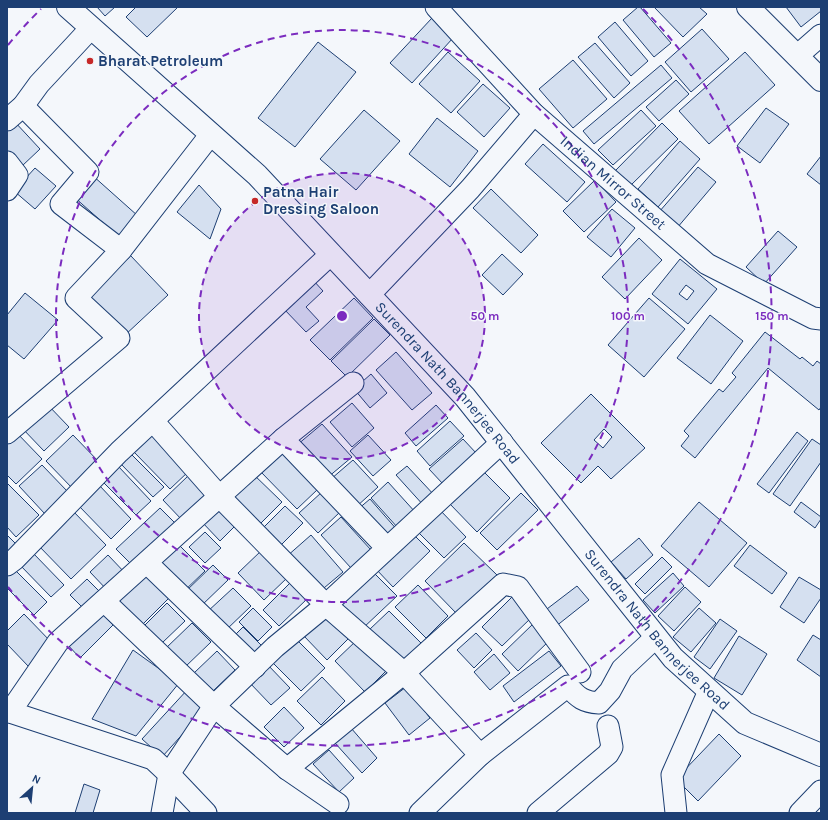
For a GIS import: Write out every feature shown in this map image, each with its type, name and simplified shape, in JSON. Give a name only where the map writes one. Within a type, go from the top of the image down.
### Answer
[{"type":"main road","name":"Surendra Nath Bannerjee Road","points":[[68,7],[257,175],[465,397],[673,658],[745,723],[821,755]]},
{"type":"main road","points":[[748,7],[821,80]]},
{"type":"street","name":"Indian Mirror Street","points":[[436,7],[534,114],[707,264],[812,318],[821,319]]},
{"type":"street","points":[[7,120],[23,106],[39,84],[92,28]]},
{"type":"street","points":[[796,56],[821,34]]},
{"type":"street","points":[[23,106],[88,172],[61,204],[120,250]]},
{"type":"street","points":[[370,295],[470,189],[534,114]]},
{"type":"street","points":[[7,433],[118,338],[76,298],[120,250],[211,134]]},
{"type":"street","points":[[7,162],[17,175],[7,190]]},
{"type":"street","points":[[7,565],[15,559],[119,452],[331,254]]},
{"type":"street","points":[[206,813],[169,774],[153,760],[9,711],[58,642],[283,439],[353,383]]},
{"type":"street","points":[[152,421],[220,497],[326,605],[404,673],[480,755]]},
{"type":"street","points":[[283,439],[387,548]]},
{"type":"street","points":[[162,813],[169,774],[214,706],[254,667],[326,605],[502,442]]},
{"type":"street","points":[[147,563],[254,667]]},
{"type":"street","points":[[287,769],[404,673],[503,584],[518,586],[580,672]]},
{"type":"street","points":[[104,601],[214,706],[287,769],[338,804]]},
{"type":"street","points":[[420,813],[480,755],[568,686],[575,694],[587,702],[599,703],[610,691],[622,669],[656,638]]},
{"type":"street","points":[[676,813],[672,775],[709,691]]},
{"type":"street","points":[[538,813],[608,754],[612,747],[608,726]]},
{"type":"street","points":[[800,813],[821,791]]},
{"type":"building","points":[[97,7],[115,7],[105,16]]},
{"type":"building","points":[[136,7],[178,7],[147,37],[126,17]]},
{"type":"building","points":[[638,7],[640,7],[671,43],[654,57],[623,20]]},
{"type":"building","points":[[654,7],[699,7],[707,14],[683,37]]},
{"type":"building","points":[[786,7],[821,7],[821,11],[801,27]]},
{"type":"building","points":[[432,18],[453,38],[412,83],[390,63]]},
{"type":"building","points":[[615,22],[648,61],[631,76],[598,37]]},
{"type":"building","points":[[702,29],[729,59],[691,92],[665,62]]},
{"type":"building","points":[[318,42],[356,72],[295,147],[258,118]]},
{"type":"building","points":[[595,43],[630,83],[614,98],[578,57]]},
{"type":"building","points":[[448,52],[480,81],[451,113],[419,84]]},
{"type":"building","points":[[745,52],[775,85],[709,144],[679,111]]},
{"type":"building","points":[[573,60],[607,99],[573,128],[539,89]]},
{"type":"building","points":[[661,65],[672,78],[594,144],[583,131]]},
{"type":"building","points":[[676,80],[689,94],[659,121],[646,107]]},
{"type":"building","points":[[483,84],[510,108],[484,137],[457,112]]},
{"type":"building","points":[[766,108],[789,124],[760,163],[737,146]]},
{"type":"building","points":[[364,110],[400,141],[356,190],[320,159]]},
{"type":"building","points":[[641,110],[656,126],[613,165],[598,150]]},
{"type":"building","points":[[437,118],[478,151],[450,187],[409,154]]},
{"type":"building","points":[[14,121],[40,149],[22,166],[7,150],[7,128]]},
{"type":"building","points":[[662,123],[678,139],[630,186],[615,171]]},
{"type":"building","points":[[680,141],[700,159],[658,207],[638,189]]},
{"type":"building","points":[[543,144],[585,182],[567,202],[525,164]]},
{"type":"building","points":[[821,156],[821,185],[807,174]]},
{"type":"building","points":[[698,167],[716,182],[677,228],[659,212]]},
{"type":"building","points":[[35,168],[56,186],[35,209],[14,191]]},
{"type":"building","points":[[92,175],[138,216],[119,237],[73,196]]},
{"type":"building","points":[[595,180],[616,202],[584,232],[563,211]]},
{"type":"building","points":[[199,185],[221,209],[210,239],[177,212]]},
{"type":"building","points":[[491,189],[538,235],[521,253],[473,208]]},
{"type":"building","points":[[612,209],[635,228],[611,257],[587,237]]},
{"type":"building","points":[[778,231],[797,247],[764,284],[746,267]]},
{"type":"building","points":[[639,238],[662,260],[625,299],[602,277]]},
{"type":"building","points":[[502,254],[523,274],[503,295],[482,275]]},
{"type":"building","points":[[130,255],[168,295],[124,336],[86,297]]},
{"type":"building","points":[[680,259],[717,289],[688,324],[652,294]],"holes":[[[686,285],[694,291],[687,300],[679,294]]]},
{"type":"building","points":[[313,280],[323,291],[306,307],[319,321],[306,332],[283,308]]},
{"type":"building","points":[[25,293],[58,320],[24,359],[7,345],[7,315]]},
{"type":"building","points":[[354,298],[373,318],[330,360],[310,340]]},
{"type":"building","points":[[649,298],[685,329],[644,377],[608,345]]},
{"type":"building","points":[[710,315],[743,341],[711,384],[677,358]]},
{"type":"building","points":[[374,319],[390,335],[347,377],[331,361]]},
{"type":"building","points":[[765,332],[800,359],[802,357],[813,366],[817,361],[821,364],[821,407],[819,410],[768,368],[695,458],[681,446],[689,436],[684,431],[719,389],[723,392],[736,377],[732,373]]},
{"type":"building","points":[[396,352],[432,393],[412,410],[376,370]]},
{"type":"building","points":[[371,374],[387,393],[370,408],[354,389]]},
{"type":"building","points":[[591,394],[645,448],[611,479],[598,466],[581,483],[541,443]],"holes":[[[604,429],[612,437],[603,448],[594,440]]]},
{"type":"building","points":[[46,403],[69,427],[44,451],[21,427]]},
{"type":"building","points":[[352,403],[374,428],[352,447],[330,422]]},
{"type":"building","points":[[436,405],[448,418],[416,446],[405,433]]},
{"type":"building","points":[[450,421],[464,436],[430,466],[417,451]]},
{"type":"building","points":[[322,424],[352,457],[327,478],[297,445]]},
{"type":"building","points":[[14,430],[42,459],[16,484],[7,475],[7,437]]},
{"type":"building","points":[[797,432],[808,441],[769,493],[757,484]]},
{"type":"building","points":[[153,434],[189,471],[170,489],[134,452]]},
{"type":"building","points":[[73,435],[100,463],[73,489],[46,461]]},
{"type":"building","points":[[368,435],[391,460],[373,476],[350,451]]},
{"type":"building","points":[[463,439],[477,454],[443,484],[429,469]]},
{"type":"building","points":[[812,439],[821,445],[821,462],[790,506],[773,494]]},
{"type":"building","points":[[280,451],[318,489],[297,509],[260,471]]},
{"type":"building","points":[[130,453],[164,487],[153,497],[120,463]]},
{"type":"building","points":[[353,460],[378,487],[356,507],[331,479]]},
{"type":"building","points":[[42,465],[68,492],[45,514],[19,486]]},
{"type":"building","points":[[118,466],[151,501],[136,515],[102,481]]},
{"type":"building","points":[[407,466],[436,497],[425,507],[396,475]]},
{"type":"building","points":[[482,470],[510,498],[477,532],[449,503]]},
{"type":"building","points":[[251,472],[282,502],[258,526],[227,496]]},
{"type":"building","points":[[189,475],[209,496],[183,521],[163,500]]},
{"type":"building","points":[[388,482],[416,513],[398,528],[371,498]]},
{"type":"building","points":[[7,483],[39,515],[16,537],[7,527]]},
{"type":"building","points":[[99,485],[131,519],[111,539],[78,505]]},
{"type":"building","points":[[322,492],[340,512],[318,533],[299,513]]},
{"type":"building","points":[[521,493],[538,510],[497,550],[480,533]]},
{"type":"building","points":[[370,499],[399,532],[386,543],[357,510]]},
{"type":"building","points":[[699,502],[747,543],[709,587],[661,546]]},
{"type":"building","points":[[801,502],[821,517],[815,528],[794,512]]},
{"type":"building","points":[[218,505],[237,524],[220,541],[201,521]]},
{"type":"building","points":[[285,506],[303,523],[279,547],[261,530]]},
{"type":"building","points":[[160,508],[178,526],[135,568],[116,549]]},
{"type":"building","points":[[438,508],[466,537],[444,558],[416,530]]},
{"type":"building","points":[[71,509],[106,545],[71,579],[36,543]]},
{"type":"building","points":[[341,517],[371,550],[351,568],[321,535]]},
{"type":"building","points":[[205,532],[221,548],[205,563],[189,547]]},
{"type":"building","points":[[411,532],[430,551],[393,587],[375,568]]},
{"type":"building","points":[[7,535],[16,544],[7,552]]},
{"type":"building","points":[[311,535],[343,572],[318,593],[286,557]]},
{"type":"building","points":[[639,538],[653,555],[626,579],[611,562]]},
{"type":"building","points":[[464,543],[497,575],[457,614],[425,581]]},
{"type":"building","points":[[178,544],[205,571],[181,594],[154,567]]},
{"type":"building","points":[[750,545],[787,573],[772,594],[734,566]]},
{"type":"building","points":[[262,550],[288,577],[264,600],[238,573]]},
{"type":"building","points":[[32,552],[64,585],[51,597],[19,564]]},
{"type":"building","points":[[108,555],[127,575],[109,592],[90,572]]},
{"type":"building","points":[[662,557],[672,567],[645,594],[635,584]]},
{"type":"building","points":[[213,565],[228,580],[200,607],[185,592]]},
{"type":"building","points":[[13,568],[47,602],[34,615],[7,588],[7,574]]},
{"type":"building","points":[[370,569],[397,596],[362,629],[336,603]]},
{"type":"building","points":[[673,573],[684,586],[655,613],[643,600]]},
{"type":"building","points":[[146,574],[169,598],[138,629],[115,605]]},
{"type":"building","points":[[799,577],[821,590],[821,598],[804,623],[780,607]]},
{"type":"building","points":[[87,579],[104,596],[87,612],[70,595]]},
{"type":"building","points":[[292,581],[308,598],[279,626],[263,610]]},
{"type":"building","points":[[418,585],[448,616],[426,638],[395,607]]},
{"type":"building","points":[[577,586],[589,600],[555,627],[543,612]]},
{"type":"building","points":[[685,587],[701,602],[674,631],[658,616]]},
{"type":"building","points":[[233,588],[251,606],[225,631],[207,612]]},
{"type":"building","points":[[512,597],[532,617],[502,646],[482,627]]},
{"type":"building","points":[[167,603],[185,621],[162,643],[145,625]]},
{"type":"building","points":[[253,608],[272,627],[258,641],[239,622]]},
{"type":"building","points":[[699,608],[716,623],[691,652],[673,637]]},
{"type":"building","points":[[98,609],[113,625],[80,658],[65,642]]},
{"type":"building","points":[[389,611],[421,643],[401,663],[369,630]]},
{"type":"building","points":[[24,614],[53,644],[29,667],[7,644],[7,631]]},
{"type":"building","points":[[323,615],[348,639],[327,660],[303,635]]},
{"type":"building","points":[[720,619],[737,631],[710,669],[694,657]]},
{"type":"building","points":[[192,623],[211,642],[184,668],[165,649]]},
{"type":"building","points":[[534,623],[550,640],[518,671],[502,654]]},
{"type":"building","points":[[243,627],[263,647],[252,658],[232,638]]},
{"type":"building","points":[[476,633],[492,650],[474,668],[457,650]]},
{"type":"building","points":[[813,635],[821,640],[821,677],[797,660]]},
{"type":"building","points":[[739,636],[767,654],[742,695],[714,678]]},
{"type":"building","points":[[294,637],[325,668],[301,691],[270,660]]},
{"type":"building","points":[[357,640],[387,670],[365,692],[335,661]]},
{"type":"building","points":[[133,650],[179,683],[136,736],[92,719]]},
{"type":"building","points":[[217,651],[235,670],[213,691],[194,673]]},
{"type":"building","points":[[549,651],[561,666],[514,702],[503,686]]},
{"type":"building","points":[[494,654],[510,673],[490,690],[474,672]]},
{"type":"building","points":[[266,663],[290,688],[271,705],[248,681]]},
{"type":"building","points":[[322,677],[345,701],[321,725],[297,701]]},
{"type":"building","points":[[406,687],[430,718],[409,735],[385,703]]},
{"type":"building","points":[[188,689],[207,707],[162,757],[142,739]]},
{"type":"building","points":[[284,707],[304,728],[284,747],[264,727]]},
{"type":"building","points":[[351,728],[377,758],[362,773],[335,743]]},
{"type":"building","points":[[719,734],[741,756],[698,801],[676,779]]},
{"type":"building","points":[[329,750],[354,778],[339,792],[313,764]]},
{"type":"building","points":[[84,784],[100,790],[93,813],[75,813]]},
{"type":"place","name":"Bharat Petroleum","points":[[90,61]]},
{"type":"place","name":"Patna Hair Dressing Saloon","points":[[255,201]]}]
